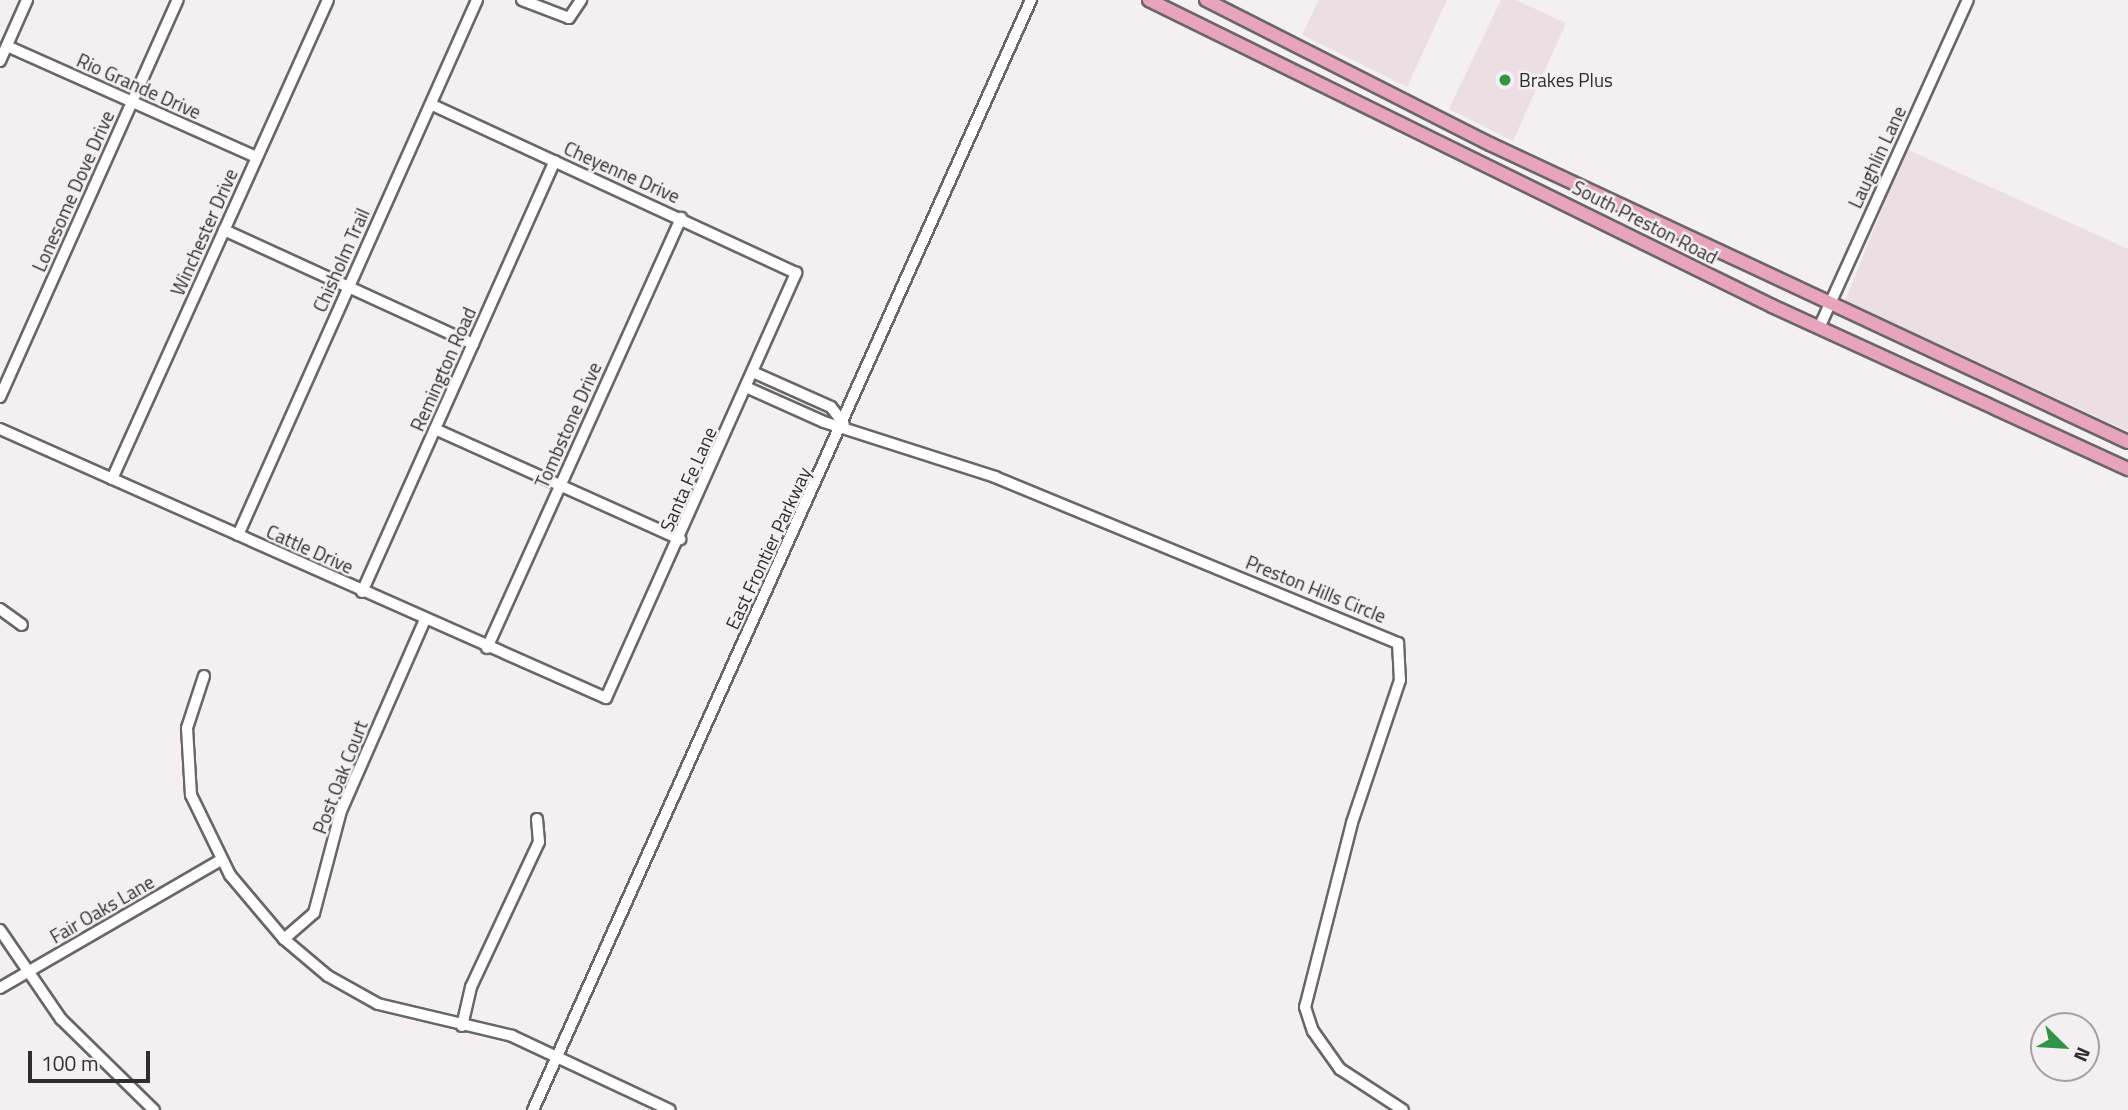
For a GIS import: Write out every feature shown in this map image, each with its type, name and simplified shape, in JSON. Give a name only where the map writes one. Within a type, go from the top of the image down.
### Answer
[{"type":"main road","name":"South Preston Road","points":[[1149,0],[1819,328],[2128,469]]},
{"type":"main road","name":"South Preston Road","points":[[1206,0],[1829,306],[2128,442]]},
{"type":"street","points":[[0,61],[27,0]]},
{"type":"street","name":"Lonesome Dove Drive","points":[[0,397],[178,0]]},
{"type":"street","name":"Winchester Drive","points":[[112,479],[328,0]]},
{"type":"street","name":"Chisholm Trail","points":[[238,535],[477,0]]},
{"type":"street","points":[[522,0],[569,18],[581,0]]},
{"type":"street","name":"East Frontier Parkway","points":[[533,1110],[844,424],[1031,0]]},
{"type":"street","name":"Laughlin Lane","points":[[1819,328],[1968,0]]},
{"type":"street","name":"Rio Grande Drive","points":[[7,46],[256,157]]},
{"type":"street","name":"Cheyenne Drive","points":[[431,104],[796,273]]},
{"type":"street","name":"Remington Road","points":[[362,592],[555,161]]},
{"type":"street","name":"Tombstone Drive","points":[[486,648],[681,218]]},
{"type":"street","points":[[224,230],[473,344]]},
{"type":"street","name":"Santa Fe Lane","points":[[606,698],[755,373],[796,273]]},
{"type":"street","points":[[755,373],[831,407],[844,424]]},
{"type":"street","points":[[748,388],[824,422],[844,424]]},
{"type":"street","name":"Preston Hills Circle","points":[[844,424],[995,477],[1398,643],[1402,672],[1334,884],[1305,1007],[1313,1031],[1340,1069],[1403,1110]]},
{"type":"street","name":"Cattle Drive","points":[[0,429],[486,648],[606,698]]},
{"type":"street","points":[[435,429],[680,539]]},
{"type":"street","points":[[0,609],[22,625]]},
{"type":"street","name":"Post Oak Court","points":[[284,939],[314,913],[341,811],[425,620]]},
{"type":"street","points":[[204,676],[187,728],[186,764],[191,795],[221,860],[284,939],[362,996],[461,1026],[512,1036],[670,1110]]},
{"type":"street","points":[[461,1026],[471,987],[539,842],[537,819]]},
{"type":"street","name":"Fair Oaks Lane","points":[[0,988],[221,860]]},
{"type":"street","points":[[0,930],[61,1019],[154,1110]]},
{"type":"shaded area","points":[[1319,0],[1447,0],[1407,87],[1302,35]]},
{"type":"shaded area","points":[[1501,0],[1516,0],[1566,23],[1513,141],[1449,109]]},
{"type":"shaded area","points":[[1906,149],[2128,249],[2128,431],[1845,301]]},
{"type":"place","name":"Brakes Plus","points":[[1505,80]]}]
